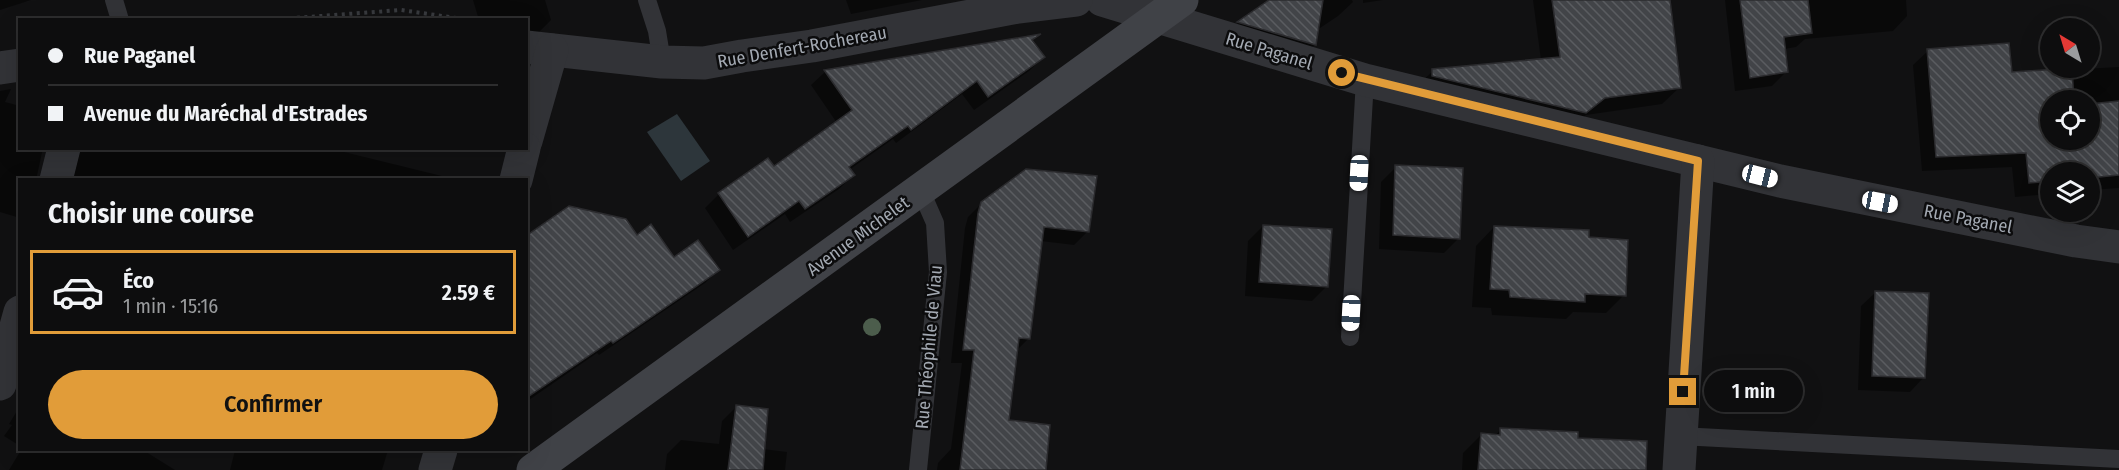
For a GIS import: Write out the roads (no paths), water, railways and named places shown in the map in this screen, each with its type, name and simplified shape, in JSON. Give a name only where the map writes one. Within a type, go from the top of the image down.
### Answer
[{"type":"street","name":"Rue Denfert-Rochereau","points":[[539,48],[662,62],[704,63],[812,46],[1018,7],[1076,0]]},
{"type":"street","points":[[1102,0],[1169,9]]},
{"type":"street","name":"Rue Paganel","points":[[1169,9],[1365,80],[1698,161],[1858,197],[2076,241],[2119,247]]},
{"type":"street","name":"Avenue Michelet","points":[[533,470],[921,191],[1169,9]]},
{"type":"street","points":[[528,127],[539,48]]},
{"type":"street","points":[[0,68],[18,65]]},
{"type":"street","points":[[56,178],[64,150]]},
{"type":"street","points":[[516,178],[524,150]]},
{"type":"street","points":[[1678,470],[1698,161]]},
{"type":"street","points":[[0,384],[18,319]]},
{"type":"street","points":[[435,470],[441,451]]},
{"type":"lane","points":[[114,0],[119,18]]},
{"type":"lane","points":[[647,0],[657,31],[662,62]]},
{"type":"lane","points":[[1350,337],[1365,80]]},
{"type":"lane","name":"Rue Théophile de Viau","points":[[918,470],[938,272],[935,223],[921,191]]},
{"type":"lane","points":[[1680,436],[2119,459]]}]
